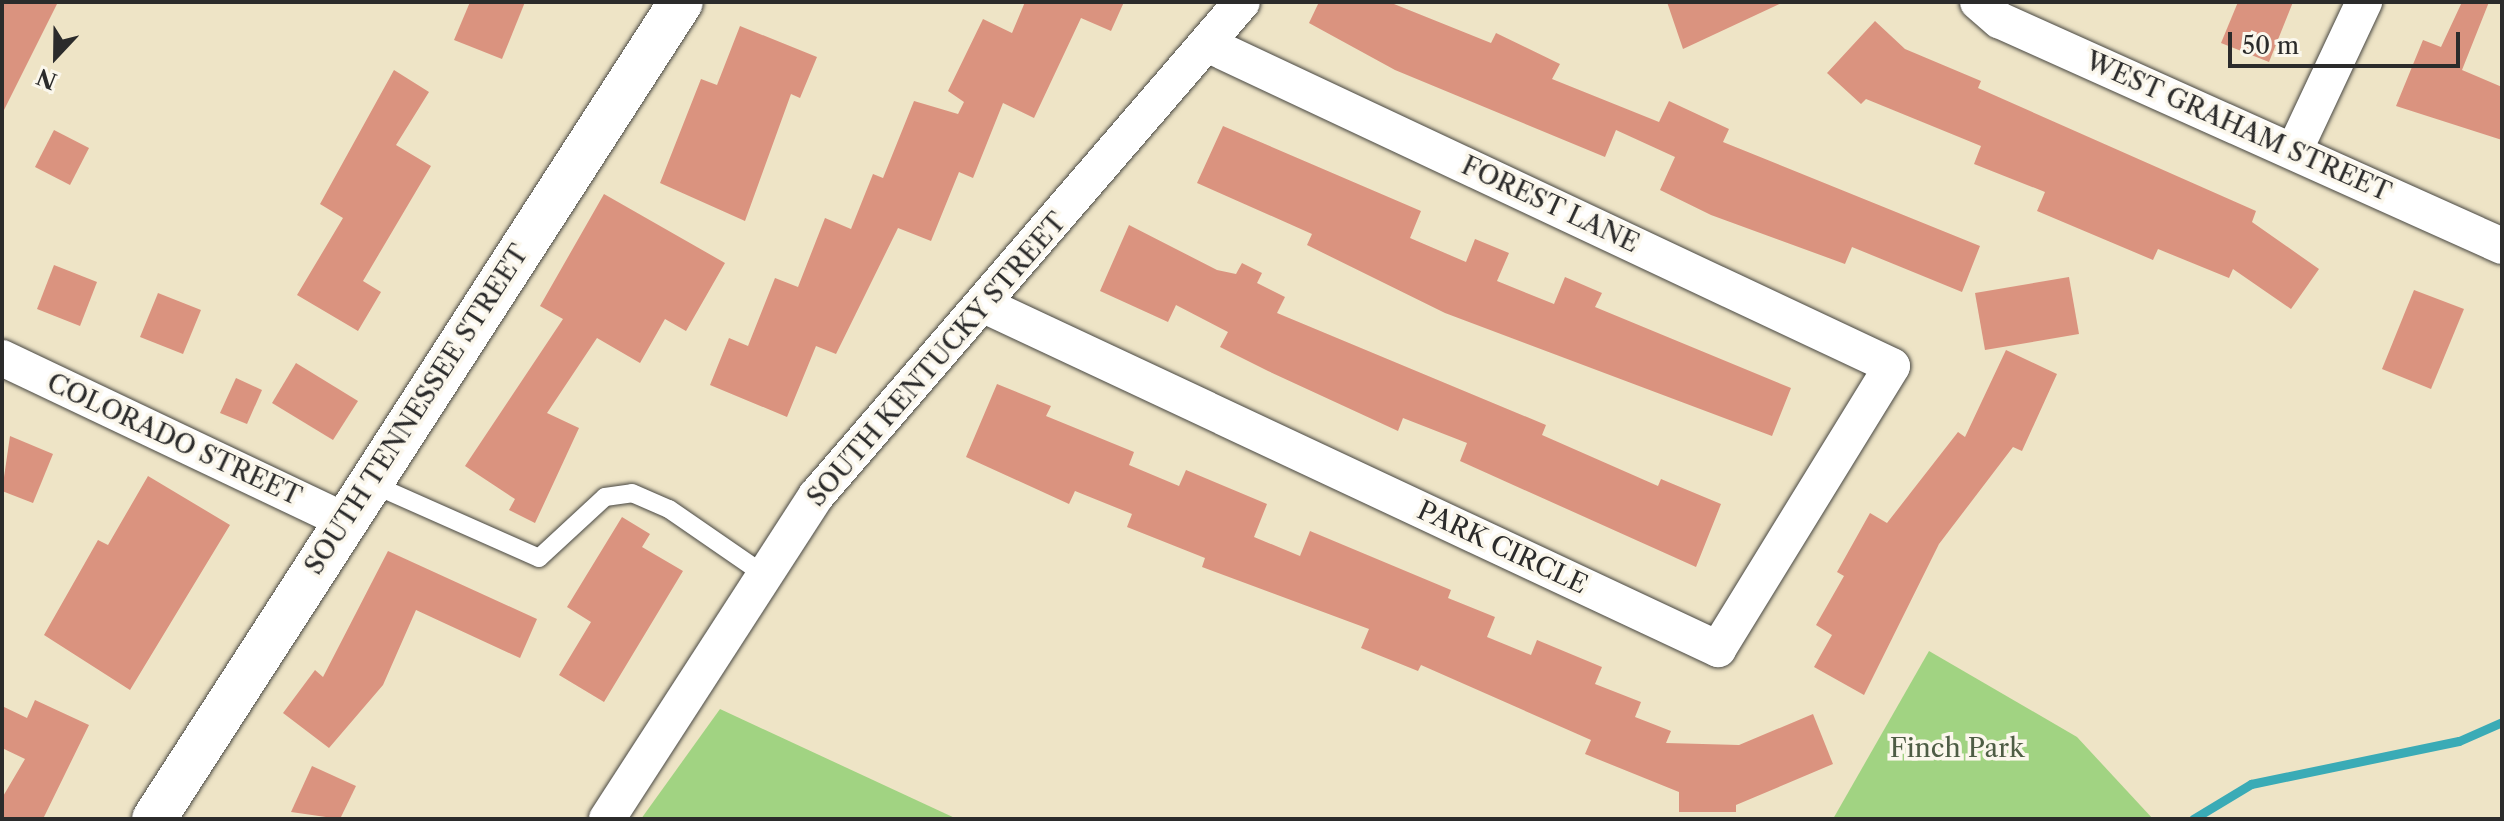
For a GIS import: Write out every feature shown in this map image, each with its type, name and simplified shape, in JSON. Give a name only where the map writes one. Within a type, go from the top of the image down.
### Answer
[{"type":"street","name":"SOUTH TENNESSEE STREET","points":[[154,819],[681,2]]},
{"type":"street","name":"SOUTH KENTUCKY STREET","points":[[607,819],[816,496],[984,305],[1242,2]]},
{"type":"street","name":"WEST GRAHAM STREET","points":[[1978,2],[1999,20],[2502,246]]},
{"type":"street","points":[[2294,151],[2364,2]]},
{"type":"street","name":"FOREST LANE","points":[[1207,44],[1892,366]]},
{"type":"street","name":"PARK CIRCLE","points":[[984,305],[1718,649],[1892,366]]},
{"type":"street","name":"COLORADO STREET","points":[[2,358],[345,521]]},
{"type":"lane","points":[[370,483],[539,558],[605,497],[632,493],[669,509],[766,576]]},
{"type":"green space","name":"Finch Park","points":[[1929,651],[2077,737],[2153,819],[1833,819]]},
{"type":"green space","points":[[720,709],[957,819],[641,819]]},
{"type":"building","points":[[2,2],[58,2],[2,114]]},
{"type":"building","points":[[470,2],[525,2],[502,59],[454,40]]},
{"type":"building","points":[[1025,2],[1124,2],[1111,31],[1081,18],[1034,118],[1003,103],[973,178],[959,172],[931,241],[898,228],[836,354],[816,346],[787,417],[710,385],[729,338],[748,346],[775,278],[798,287],[825,218],[851,229],[873,174],[883,178],[914,101],[958,114],[964,102],[948,91],[983,19],[1012,33]]},
{"type":"building","points":[[1319,2],[1389,2],[1491,43],[1496,33],[1560,64],[1552,79],[1659,122],[1669,101],[1729,129],[1723,142],[1980,246],[1962,292],[1852,247],[1845,264],[1711,215],[1660,190],[1675,157],[1616,130],[1605,157],[1395,70],[1309,23]]},
{"type":"building","points":[[1667,2],[1784,2],[1683,49]]},
{"type":"building","points":[[2238,2],[2293,2],[2269,62],[2221,43]]},
{"type":"building","points":[[2462,2],[2489,2],[2462,70],[2502,87],[2502,140],[2396,106],[2423,40],[2441,47]]},
{"type":"building","points":[[1875,21],[1905,49],[1981,81],[1978,88],[2256,211],[2252,222],[2319,269],[2291,309],[2233,269],[2229,278],[2158,249],[2153,260],[2037,211],[2045,192],[1974,164],[1981,146],[1866,99],[1861,104],[1827,73]]},
{"type":"building","points":[[740,26],[817,57],[800,98],[791,94],[745,221],[660,183],[701,79],[717,85]]},
{"type":"building","points":[[394,70],[429,92],[396,145],[431,166],[363,281],[381,292],[358,331],[297,295],[343,218],[320,204]]},
{"type":"building","points":[[1223,126],[1421,211],[1410,238],[1466,262],[1475,239],[1509,253],[1497,281],[1554,304],[1565,277],[1602,293],[1595,307],[1791,388],[1772,436],[1445,313],[1307,245],[1312,234],[1197,183]]},
{"type":"building","points":[[54,130],[89,148],[70,185],[35,167]]},
{"type":"building","points":[[604,194],[725,263],[686,331],[665,319],[640,363],[597,338],[547,413],[579,428],[535,523],[509,510],[515,499],[465,466],[563,319],[540,306]]},
{"type":"building","points":[[1129,225],[1217,270],[1236,274],[1242,263],[1262,273],[1257,283],[1285,297],[1277,313],[1546,425],[1542,435],[1658,486],[1661,479],[1721,504],[1696,567],[1460,461],[1467,443],[1403,418],[1398,431],[1220,347],[1228,332],[1176,305],[1168,322],[1100,291]]},
{"type":"building","points":[[54,265],[97,282],[80,326],[37,309]]},
{"type":"building","points":[[2069,277],[2079,334],[1985,350],[1975,293]]},
{"type":"building","points":[[2414,290],[2464,309],[2431,389],[2382,369]]},
{"type":"building","points":[[158,293],[201,310],[183,354],[140,337]]},
{"type":"building","points":[[2006,350],[2057,374],[2022,451],[2013,447],[1939,544],[1864,695],[1814,667],[1832,635],[1816,625],[1844,576],[1837,572],[1870,513],[1887,523],[1958,432],[1965,437]]},
{"type":"building","points":[[296,363],[358,401],[333,440],[272,403]]},
{"type":"building","points":[[236,378],[262,390],[247,424],[220,413]]},
{"type":"building","points":[[997,384],[1051,406],[1046,416],[1134,452],[1129,465],[1179,486],[1186,470],[1267,504],[1254,537],[1300,556],[1310,531],[1451,590],[1448,598],[1495,617],[1487,637],[1531,655],[1537,640],[1602,667],[1595,684],[1641,702],[1635,717],[1671,731],[1666,743],[1739,745],[1813,714],[1833,764],[1736,805],[1736,812],[1679,812],[1679,792],[1585,754],[1591,740],[1421,665],[1418,671],[1361,648],[1369,629],[1202,567],[1205,558],[1127,527],[1132,514],[1075,491],[1069,504],[966,457]]},
{"type":"building","points":[[10,436],[53,454],[33,503],[2,491]]},
{"type":"building","points":[[148,476],[230,525],[130,690],[44,635],[98,540],[108,545]]},
{"type":"building","points":[[622,517],[650,534],[642,547],[683,571],[604,702],[559,675],[591,622],[567,607]]},
{"type":"building","points":[[388,551],[537,619],[520,658],[416,610],[383,685],[329,748],[283,713],[315,670],[323,677]]},
{"type":"building","points":[[35,700],[89,725],[43,819],[2,819],[2,798],[25,759],[2,748],[2,706],[27,718]]},
{"type":"building","points":[[312,766],[356,786],[340,819],[291,812]]},
{"type":"waterway","points":[[2193,819],[2251,784],[2459,741],[2502,722]]}]
